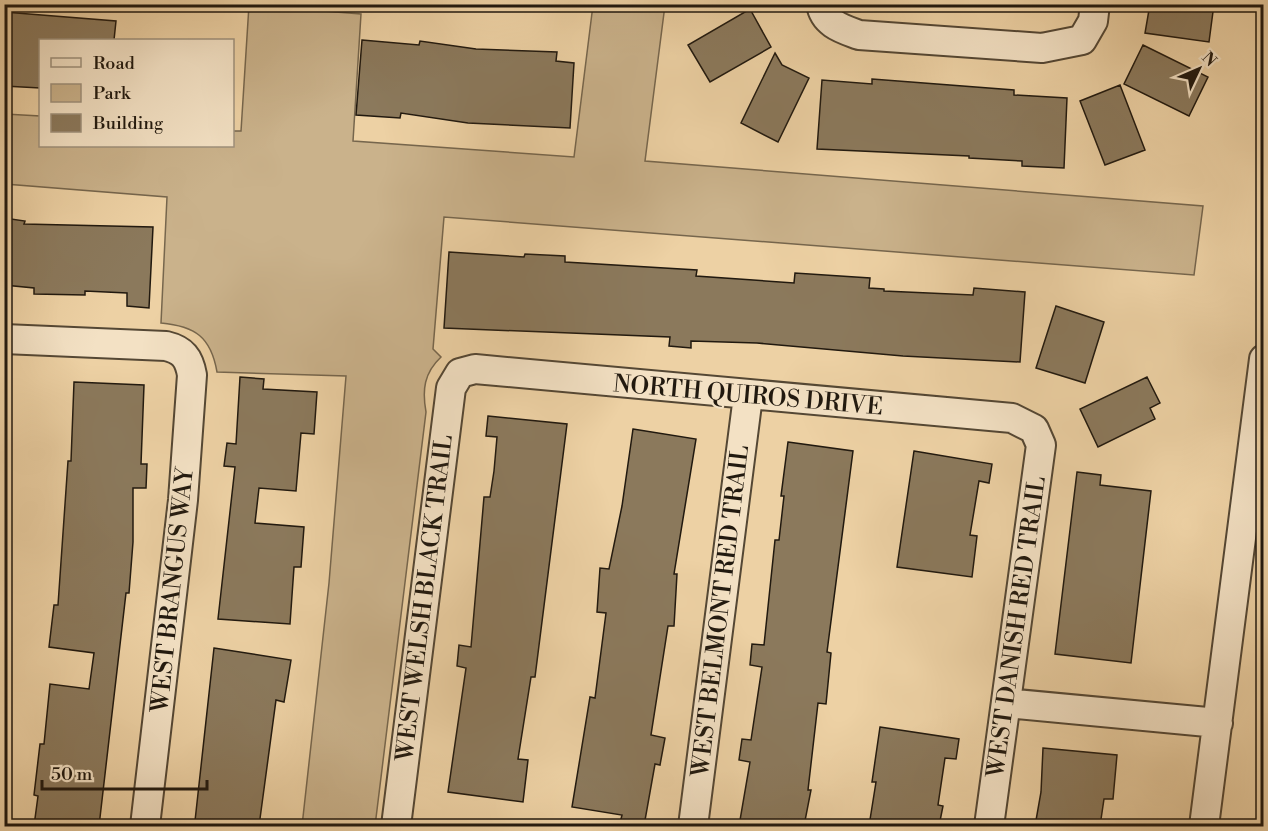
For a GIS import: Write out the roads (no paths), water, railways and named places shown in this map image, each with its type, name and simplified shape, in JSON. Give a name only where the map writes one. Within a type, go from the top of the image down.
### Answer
[{"type":"street","points":[[822,9],[836,27],[859,35],[1042,48],[1082,40],[1093,21],[1095,4]]},
{"type":"street","name":"WEST BRANGUS WAY","points":[[4,339],[166,346],[184,354],[190,363],[192,375],[183,500],[145,826]]},
{"type":"street","points":[[1204,826],[1263,359]]},
{"type":"street","name":"NORTH QUIROS DRIVE","points":[[460,373],[475,369],[748,396],[1012,418],[1034,429]]},
{"type":"street","name":"WEST WELSH BLACK TRAIL","points":[[396,826],[451,388],[460,373]]},
{"type":"street","name":"WEST BELMONT RED TRAIL","points":[[693,826],[748,396]]},
{"type":"street","name":"WEST DANISH RED TRAIL","points":[[989,826],[1041,445],[1034,429]]},
{"type":"street","points":[[1006,703],[1218,723]]}]
